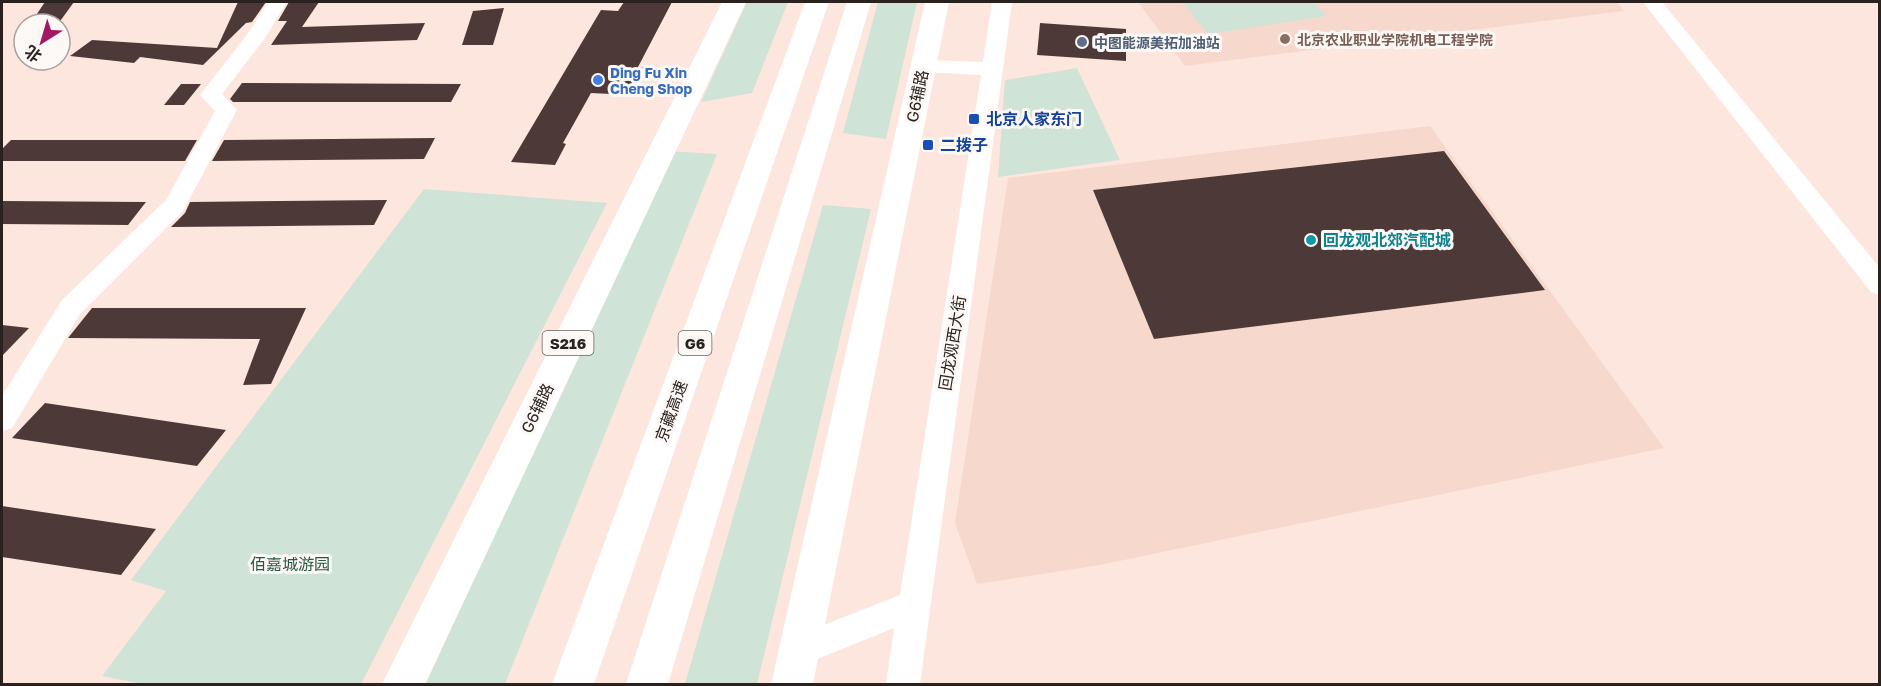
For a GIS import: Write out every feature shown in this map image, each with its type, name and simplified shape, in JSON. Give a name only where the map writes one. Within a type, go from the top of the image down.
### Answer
[{"type":"main road","name":"G6辅路","points":[[403,684],[734,2]]},
{"type":"main road","name":"京藏高速","points":[[573,684],[817,2]]},
{"type":"main road","points":[[647,684],[859,2]]},
{"type":"main road","name":"G6辅路","points":[[792,684],[937,2]]},
{"type":"street","points":[[2,420],[71,308],[175,205],[226,110],[211,95],[258,34],[277,2]]},
{"type":"street","name":"回龙观西大街","points":[[903,684],[912,605],[1002,2]]},
{"type":"street","points":[[1652,2],[1880,286]]},
{"type":"street","points":[[923,66],[993,69]]},
{"type":"street","points":[[800,650],[912,605]]},
{"type":"shaded area","name":"北京农业职业学院机电工程学院","points":[[1138,2],[1617,2],[1624,11],[1185,66]]},
{"type":"shaded area","points":[[1430,126],[1664,448],[1100,565],[977,584],[955,523],[1008,178]]},
{"type":"green space","points":[[747,2],[788,2],[752,93],[701,102]]},
{"type":"green space","points":[[878,2],[917,2],[886,139],[843,133]]},
{"type":"green space","points":[[1182,2],[1313,2],[1327,16],[1208,34]]},
{"type":"green space","points":[[1077,68],[1120,160],[998,177],[1005,80]]},
{"type":"green space","points":[[667,151],[717,154],[505,684],[426,684]]},
{"type":"green space","name":"佰嘉城游园","points":[[424,189],[607,203],[361,684],[143,684],[102,676],[166,591],[131,580]]},
{"type":"green space","points":[[823,205],[871,209],[757,684],[685,684]]},
{"type":"building","points":[[45,2],[74,2],[67,12],[38,12]]},
{"type":"building","points":[[238,2],[266,2],[252,22],[246,23],[203,65],[140,57],[134,63],[72,56],[92,40],[217,48]]},
{"type":"building","points":[[289,2],[319,2],[302,27],[425,23],[417,40],[271,45],[287,21],[278,21]]},
{"type":"building","name":"Ding Fu Xin Cheng Shop","points":[[624,2],[672,2],[638,67],[644,67],[630,95],[591,93],[563,143],[566,144],[555,165],[511,162],[601,10],[618,11]]},
{"type":"building","points":[[504,8],[493,45],[462,45],[473,11]]},
{"type":"building","name":"中图能源美拓加油站","points":[[1040,23],[1126,29],[1126,61],[1037,55]]},
{"type":"building","points":[[242,83],[461,84],[451,102],[233,102],[230,99]]},
{"type":"building","points":[[181,84],[201,84],[184,105],[164,105]]},
{"type":"building","points":[[435,138],[424,159],[212,161],[224,140]]},
{"type":"building","points":[[11,140],[197,140],[185,161],[2,161],[2,149]]},
{"type":"building","name":"回龙观北郊汽配城","points":[[1444,151],[1545,290],[1154,339],[1093,190]]},
{"type":"building","points":[[387,200],[374,225],[171,227],[185,213],[190,202]]},
{"type":"building","points":[[2,201],[146,202],[128,225],[2,224]]},
{"type":"building","points":[[92,308],[306,308],[271,384],[243,385],[260,339],[68,338]]},
{"type":"building","points":[[2,325],[29,328],[2,356]]},
{"type":"building","points":[[45,403],[226,430],[197,466],[12,438]]},
{"type":"building","points":[[2,506],[156,529],[121,575],[2,557]]},
{"type":"place","name":"北京农业职业学院机电工程学院","points":[[1285,39]]},
{"type":"place","name":"中图能源美拓加油站","points":[[1082,42]]},
{"type":"place","name":"Ding Fu Xin Cheng Shop","points":[[598,80]]},
{"type":"place","name":"北京人家东门","points":[[974,119]]},
{"type":"place","name":"二拨子","points":[[928,145]]},
{"type":"place","name":"回龙观北郊汽配城","points":[[1311,240]]}]
